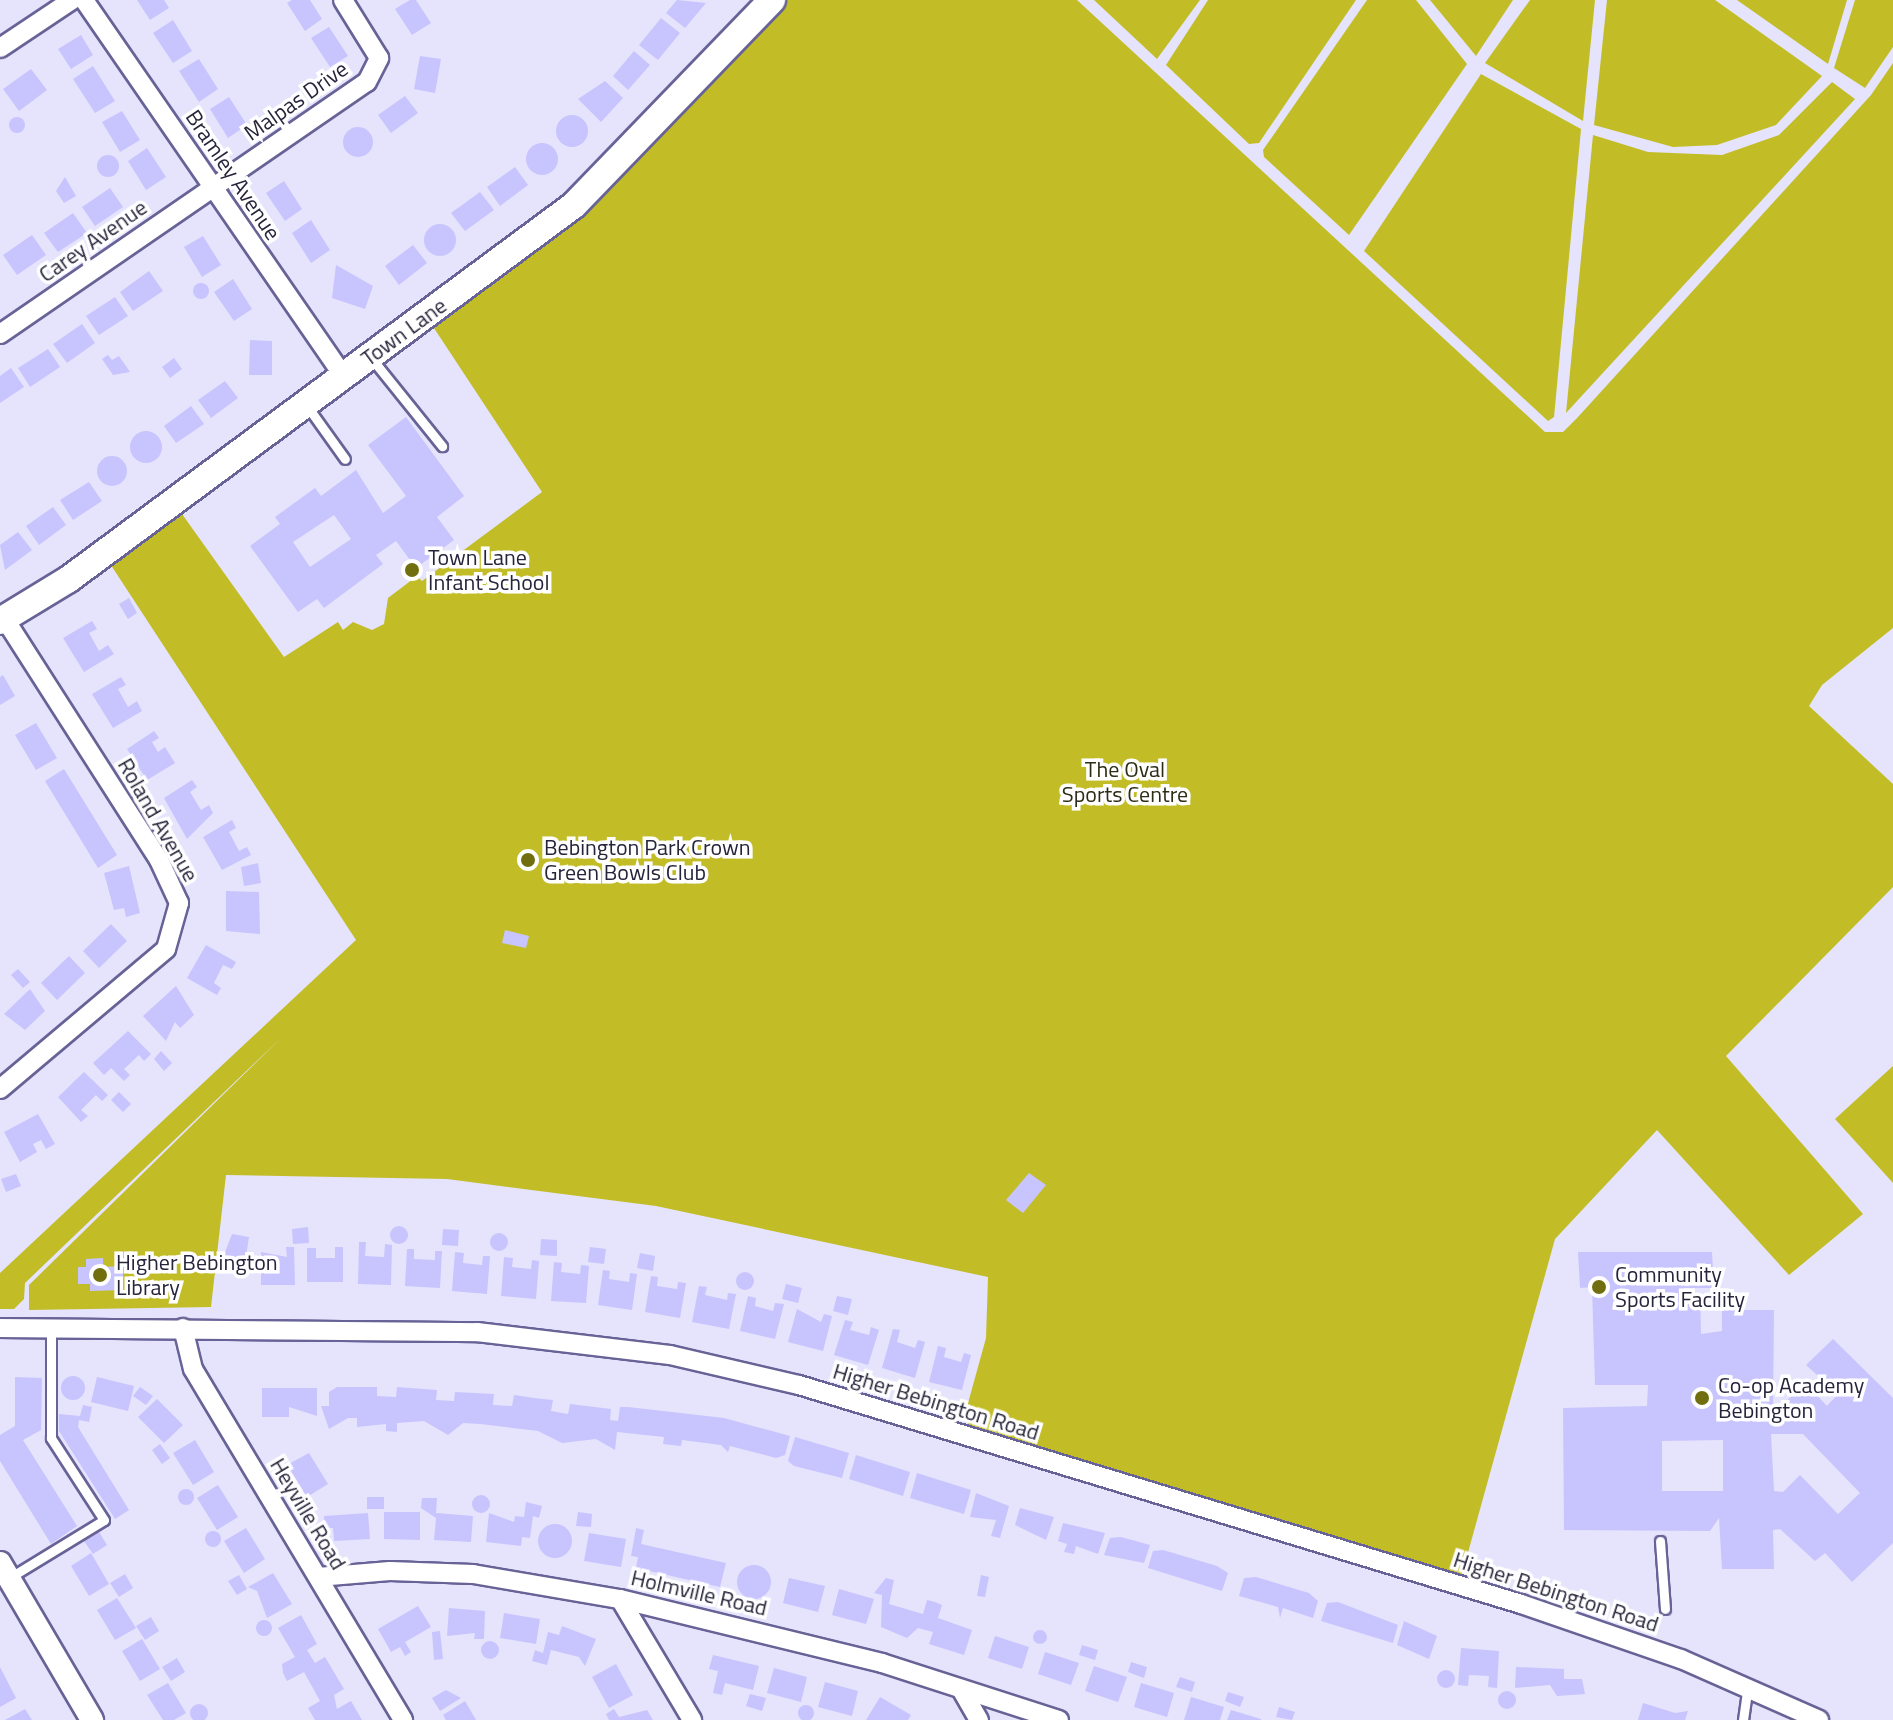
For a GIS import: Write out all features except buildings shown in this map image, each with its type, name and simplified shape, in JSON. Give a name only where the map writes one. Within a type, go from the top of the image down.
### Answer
[{"type":"main road","name":"Town Lane","points":[[2,620],[69,579],[584,195],[772,0]]},
{"type":"street","points":[[0,48],[72,0]]},
{"type":"street","name":"Bramley Avenue","points":[[84,0],[343,376]]},
{"type":"street","name":"Malpas Drive","points":[[213,187],[376,72],[375,48],[343,0]]},
{"type":"street","name":"Carey Avenue","points":[[0,334],[213,187]]},
{"type":"street","name":"Roland Avenue","points":[[0,1089],[166,949],[179,903],[159,860],[2,620]]},
{"type":"street","name":"Higher Bebington Road","points":[[0,1328],[477,1332],[670,1355],[799,1385],[1521,1604],[1681,1659],[1747,1691],[1819,1720]]},
{"type":"street","name":"Heyville Road","points":[[183,1328],[193,1369],[403,1720]]},
{"type":"street","points":[[3,1570],[92,1720]]},
{"type":"street","name":"Holmville Road","points":[[318,1577],[390,1571],[473,1574],[620,1599],[796,1640],[1059,1720]]},
{"type":"street","points":[[620,1599],[692,1720]]},
{"type":"street","points":[[961,1689],[979,1720]]},
{"type":"lane","points":[[370,357],[442,446]]},
{"type":"lane","points":[[305,403],[345,459]]},
{"type":"lane","points":[[3,1570],[104,1520],[51,1438],[51,1328]]},
{"type":"lane","points":[[1660,1541],[1665,1609]]},
{"type":"lane","points":[[1743,1720],[1747,1691]]},
{"type":"green space","name":"The Oval Sports Centre","points":[[772,0],[1077,0],[1545,432],[1563,432],[1578,417],[1871,95],[1893,63],[1893,628],[1822,685],[1809,706],[1893,784],[1893,887],[1726,1056],[1863,1214],[1789,1275],[1657,1130],[1555,1239],[1459,1585],[972,1437],[965,1414],[986,1338],[988,1277],[656,1206],[447,1179],[226,1175],[211,1307],[29,1310],[29,1285],[284,1035],[25,1283],[24,1299],[14,1309],[0,1309],[0,1273],[356,940],[103,553],[172,500],[284,657],[338,622],[343,630],[353,622],[372,630],[384,624],[388,598],[417,576],[422,581],[542,492],[426,316],[483,275]]},
{"type":"green space","points":[[1094,0],[1200,0],[1157,59]]},
{"type":"green space","points":[[1208,0],[1356,0],[1259,143],[1249,144],[1166,65]]},
{"type":"green space","points":[[1367,0],[1416,0],[1467,64],[1349,235],[1264,157],[1263,150]]},
{"type":"green space","points":[[1430,0],[1513,0],[1476,56]]},
{"type":"green space","points":[[1530,0],[1595,0],[1583,121],[1485,63]]},
{"type":"green space","points":[[1607,0],[1715,0],[1822,76],[1776,125],[1717,145],[1673,147],[1594,125]]},
{"type":"green space","points":[[1737,0],[1847,0],[1828,64]]},
{"type":"green space","points":[[1855,0],[1893,0],[1893,47],[1865,88],[1834,68]]},
{"type":"green space","points":[[1481,74],[1581,129],[1554,417],[1548,421],[1364,251]]},
{"type":"green space","points":[[1832,82],[1855,99],[1566,413],[1593,135],[1648,152],[1722,155],[1779,135]]},
{"type":"green space","points":[[1893,1066],[1893,1183],[1835,1119]]},
{"type":"place","name":"Town Lane Infant School","points":[[412,570]]},
{"type":"place","name":"Bebington Park Crown Green Bowls Club","points":[[528,860]]},
{"type":"place","name":"Higher Bebington Library","points":[[100,1275]]},
{"type":"place","name":"Community Sports Facility","points":[[1599,1287]]},
{"type":"place","name":"Co-op Academy Bebington","points":[[1702,1398]]}]
